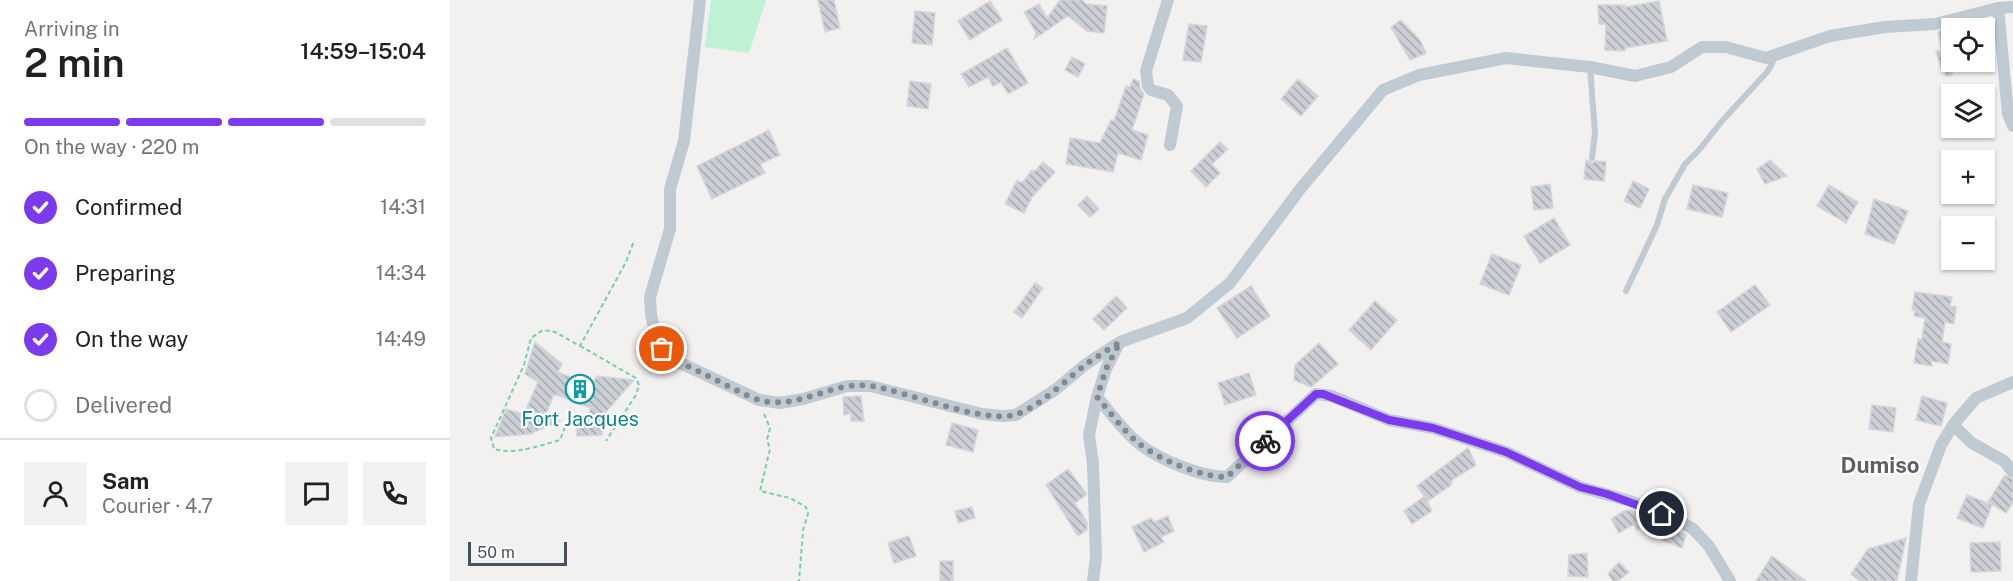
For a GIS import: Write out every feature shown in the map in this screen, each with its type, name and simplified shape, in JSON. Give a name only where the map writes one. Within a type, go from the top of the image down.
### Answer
[{"type":"street","points":[[700,0],[684,141],[670,189],[670,229],[650,297],[651,314],[662,349],[672,359],[759,400],[780,403],[847,387],[870,386],[982,414],[1003,416],[1016,415],[1055,390],[1086,364],[1120,342],[1187,318],[1230,283],[1301,188],[1383,90],[1419,75],[1506,58],[1590,67],[1635,76],[1671,67],[1701,47],[1726,47],[1766,58],[1830,36],[1885,27],[1935,24],[1998,8],[2013,7]]},
{"type":"street","points":[[1168,0],[1146,71],[1148,86],[1151,90],[1168,95],[1177,105],[1170,145]]},
{"type":"street","points":[[1998,8],[2008,114],[2013,126]]},
{"type":"street","points":[[1093,581],[1096,558],[1093,464],[1089,435],[1106,369],[1120,342]]},
{"type":"street","points":[[1911,581],[1919,504],[1941,445],[1953,425],[1976,398],[2011,385]]},
{"type":"street","points":[[1097,397],[1137,442],[1162,458],[1203,474],[1227,477],[1316,394],[1332,396],[1389,420],[1433,428],[1506,452],[1580,487],[1630,501],[1679,520],[1693,529],[1709,546],[1730,581]]},
{"type":"street","points":[[1953,425],[1972,443],[2004,461],[2012,471]]},
{"type":"lane","points":[[1626,291],[1657,225],[1665,199],[1685,164],[1768,71],[1776,55]]},
{"type":"lane","points":[[1590,67],[1595,134],[1592,158]]},
{"type":"path","points":[[580,346],[626,262],[634,242]]},
{"type":"path","points":[[565,427],[560,440],[525,450],[504,452],[494,449],[491,438],[524,365],[531,338],[543,330],[555,332],[636,378],[639,386],[636,395],[606,441]]},
{"type":"path","points":[[759,400],[770,428],[767,440],[770,449],[760,491],[790,498],[806,507],[808,514],[803,530],[798,581]]},
{"type":"green space","points":[[711,0],[766,0],[749,53],[705,47]]},
{"type":"building","points":[[818,0],[834,0],[840,28],[825,32]]},
{"type":"building","points":[[1060,0],[1082,0],[1086,4],[1107,6],[1104,33],[1087,31],[1068,16],[1034,39],[1036,33],[1024,12],[1039,4],[1047,18]]},
{"type":"building","points":[[990,1],[1002,20],[970,40],[958,21]]},
{"type":"building","points":[[1659,1],[1667,41],[1625,48],[1625,51],[1605,50],[1606,24],[1599,24],[1598,5],[1625,5],[1625,7]]},
{"type":"building","points":[[915,11],[935,13],[932,45],[912,43]]},
{"type":"building","points":[[1401,20],[1420,40],[1426,53],[1410,60],[1391,27]]},
{"type":"building","points":[[1189,24],[1207,26],[1201,62],[1183,60]]},
{"type":"building","points":[[1941,31],[1941,46],[1938,32]]},
{"type":"building","points":[[1007,48],[1028,83],[1008,94],[1001,82],[993,86],[988,77],[969,87],[961,74]]},
{"type":"building","points":[[1936,51],[1941,51],[1941,68]]},
{"type":"building","points":[[1072,57],[1085,64],[1078,77],[1065,70]]},
{"type":"building","points":[[1945,72],[1952,72],[1952,75],[1946,76]]},
{"type":"building","points":[[1133,79],[1139,81],[1144,94],[1132,130],[1148,135],[1141,160],[1118,153],[1113,172],[1066,164],[1070,138],[1100,143],[1111,120],[1114,121],[1126,86],[1130,87]]},
{"type":"building","points":[[1298,79],[1318,96],[1301,116],[1281,99]]},
{"type":"building","points":[[910,81],[931,84],[928,109],[907,106]]},
{"type":"building","points":[[769,130],[780,155],[760,164],[765,173],[712,199],[697,166]]},
{"type":"building","points":[[1220,142],[1228,149],[1212,164],[1220,173],[1206,187],[1191,171]]},
{"type":"building","points":[[1586,160],[1592,163],[1606,162],[1604,181],[1584,179]]},
{"type":"building","points":[[1770,160],[1787,176],[1765,184],[1757,169]]},
{"type":"building","points":[[1043,162],[1055,172],[1032,197],[1024,213],[1005,204],[1017,180],[1022,183],[1032,170],[1034,172]]},
{"type":"building","points":[[1633,181],[1649,189],[1640,208],[1624,201]]},
{"type":"building","points":[[1550,184],[1553,208],[1534,210],[1531,187]]},
{"type":"building","points":[[1693,185],[1728,193],[1722,217],[1687,209]]},
{"type":"building","points":[[1829,185],[1858,202],[1846,223],[1817,206]]},
{"type":"building","points":[[1087,196],[1099,209],[1090,217],[1078,205]]},
{"type":"building","points":[[1874,199],[1908,211],[1894,244],[1865,234]]},
{"type":"building","points":[[1554,218],[1570,245],[1540,263],[1524,236]]},
{"type":"building","points":[[1492,254],[1521,265],[1509,295],[1480,284]]},
{"type":"building","points":[[1035,283],[1043,288],[1022,318],[1014,312]]},
{"type":"building","points":[[1755,285],[1770,305],[1731,332],[1717,312]]},
{"type":"building","points":[[1251,286],[1270,316],[1237,338],[1217,308]]},
{"type":"building","points":[[1915,292],[1952,297],[1950,306],[1956,307],[1954,324],[1945,322],[1942,342],[1951,344],[1948,364],[1931,361],[1932,366],[1914,363],[1918,339],[1922,339],[1925,318],[1914,316],[1915,311],[1912,310]]},
{"type":"building","points":[[1116,296],[1127,308],[1104,330],[1093,319]]},
{"type":"building","points":[[1375,301],[1397,320],[1371,350],[1349,330]]},
{"type":"building","name":"Fort Jacques","points":[[535,342],[562,364],[558,372],[591,385],[597,376],[634,380],[606,412],[602,435],[577,436],[576,424],[583,425],[591,408],[554,394],[544,419],[560,421],[530,434],[495,437],[506,409],[524,414],[538,382],[525,374]]},
{"type":"building","points":[[1319,343],[1338,364],[1311,387],[1294,380],[1295,365]]},
{"type":"building","points":[[1249,373],[1256,395],[1225,405],[1218,383]]},
{"type":"building","points":[[861,396],[864,421],[851,421],[851,413],[844,415],[843,397]]},
{"type":"building","points":[[1922,396],[1947,403],[1941,426],[1916,420]]},
{"type":"building","points":[[1872,405],[1896,408],[1893,432],[1869,429]]},
{"type":"building","points":[[952,423],[978,430],[973,452],[946,445]]},
{"type":"building","points":[[1468,448],[1476,465],[1452,480],[1451,485],[1428,501],[1417,486]]},
{"type":"building","points":[[1068,469],[1086,493],[1075,503],[1087,522],[1087,530],[1078,536],[1046,485]]},
{"type":"building","points":[[2005,475],[2013,479],[2013,502],[2006,513],[1988,502]]},
{"type":"building","points":[[1967,495],[1992,505],[1983,528],[1957,518]]},
{"type":"building","points":[[1425,496],[1432,511],[1412,524],[1404,511]]},
{"type":"building","points":[[972,507],[975,518],[958,523],[955,511]]},
{"type":"building","points":[[1630,510],[1657,521],[1637,530],[1634,524],[1619,533],[1611,519]]},
{"type":"building","points":[[1168,516],[1174,531],[1161,537],[1164,542],[1144,552],[1132,527],[1151,518],[1154,522]]},
{"type":"building","points":[[1662,523],[1686,535],[1682,548],[1662,540]]},
{"type":"building","points":[[909,536],[916,556],[894,563],[888,543]]},
{"type":"building","points":[[1906,538],[1897,581],[1860,581],[1851,574],[1868,549]]},
{"type":"building","points":[[2000,542],[2001,571],[1971,572],[1970,543]]},
{"type":"building","points":[[1587,553],[1588,577],[1568,576],[1569,555]]},
{"type":"building","points":[[1772,556],[1806,581],[1756,581]]},
{"type":"building","points":[[940,561],[953,561],[953,581],[940,581]]},
{"type":"building","points":[[1619,562],[1629,572],[1618,581],[1613,581],[1608,574]]},
{"type":"way so far","points":[[662,349],[672,359],[759,400],[780,403],[847,387],[870,386],[982,414],[1003,416],[1016,415],[1026,409],[1055,390],[1086,364],[1120,342],[1106,369],[1097,397],[1137,442],[1162,458],[1203,474],[1227,477],[1265,441]]},
{"type":"place","name":"Fort Jacques","points":[[580,389]]},
{"type":"district","name":"Dumiso","points":[[1880,465]]},
{"type":"route","points":[[1265,441],[1316,394],[1323,394],[1375,416],[1433,428],[1506,452],[1567,482],[1630,501],[1662,514]]}]
